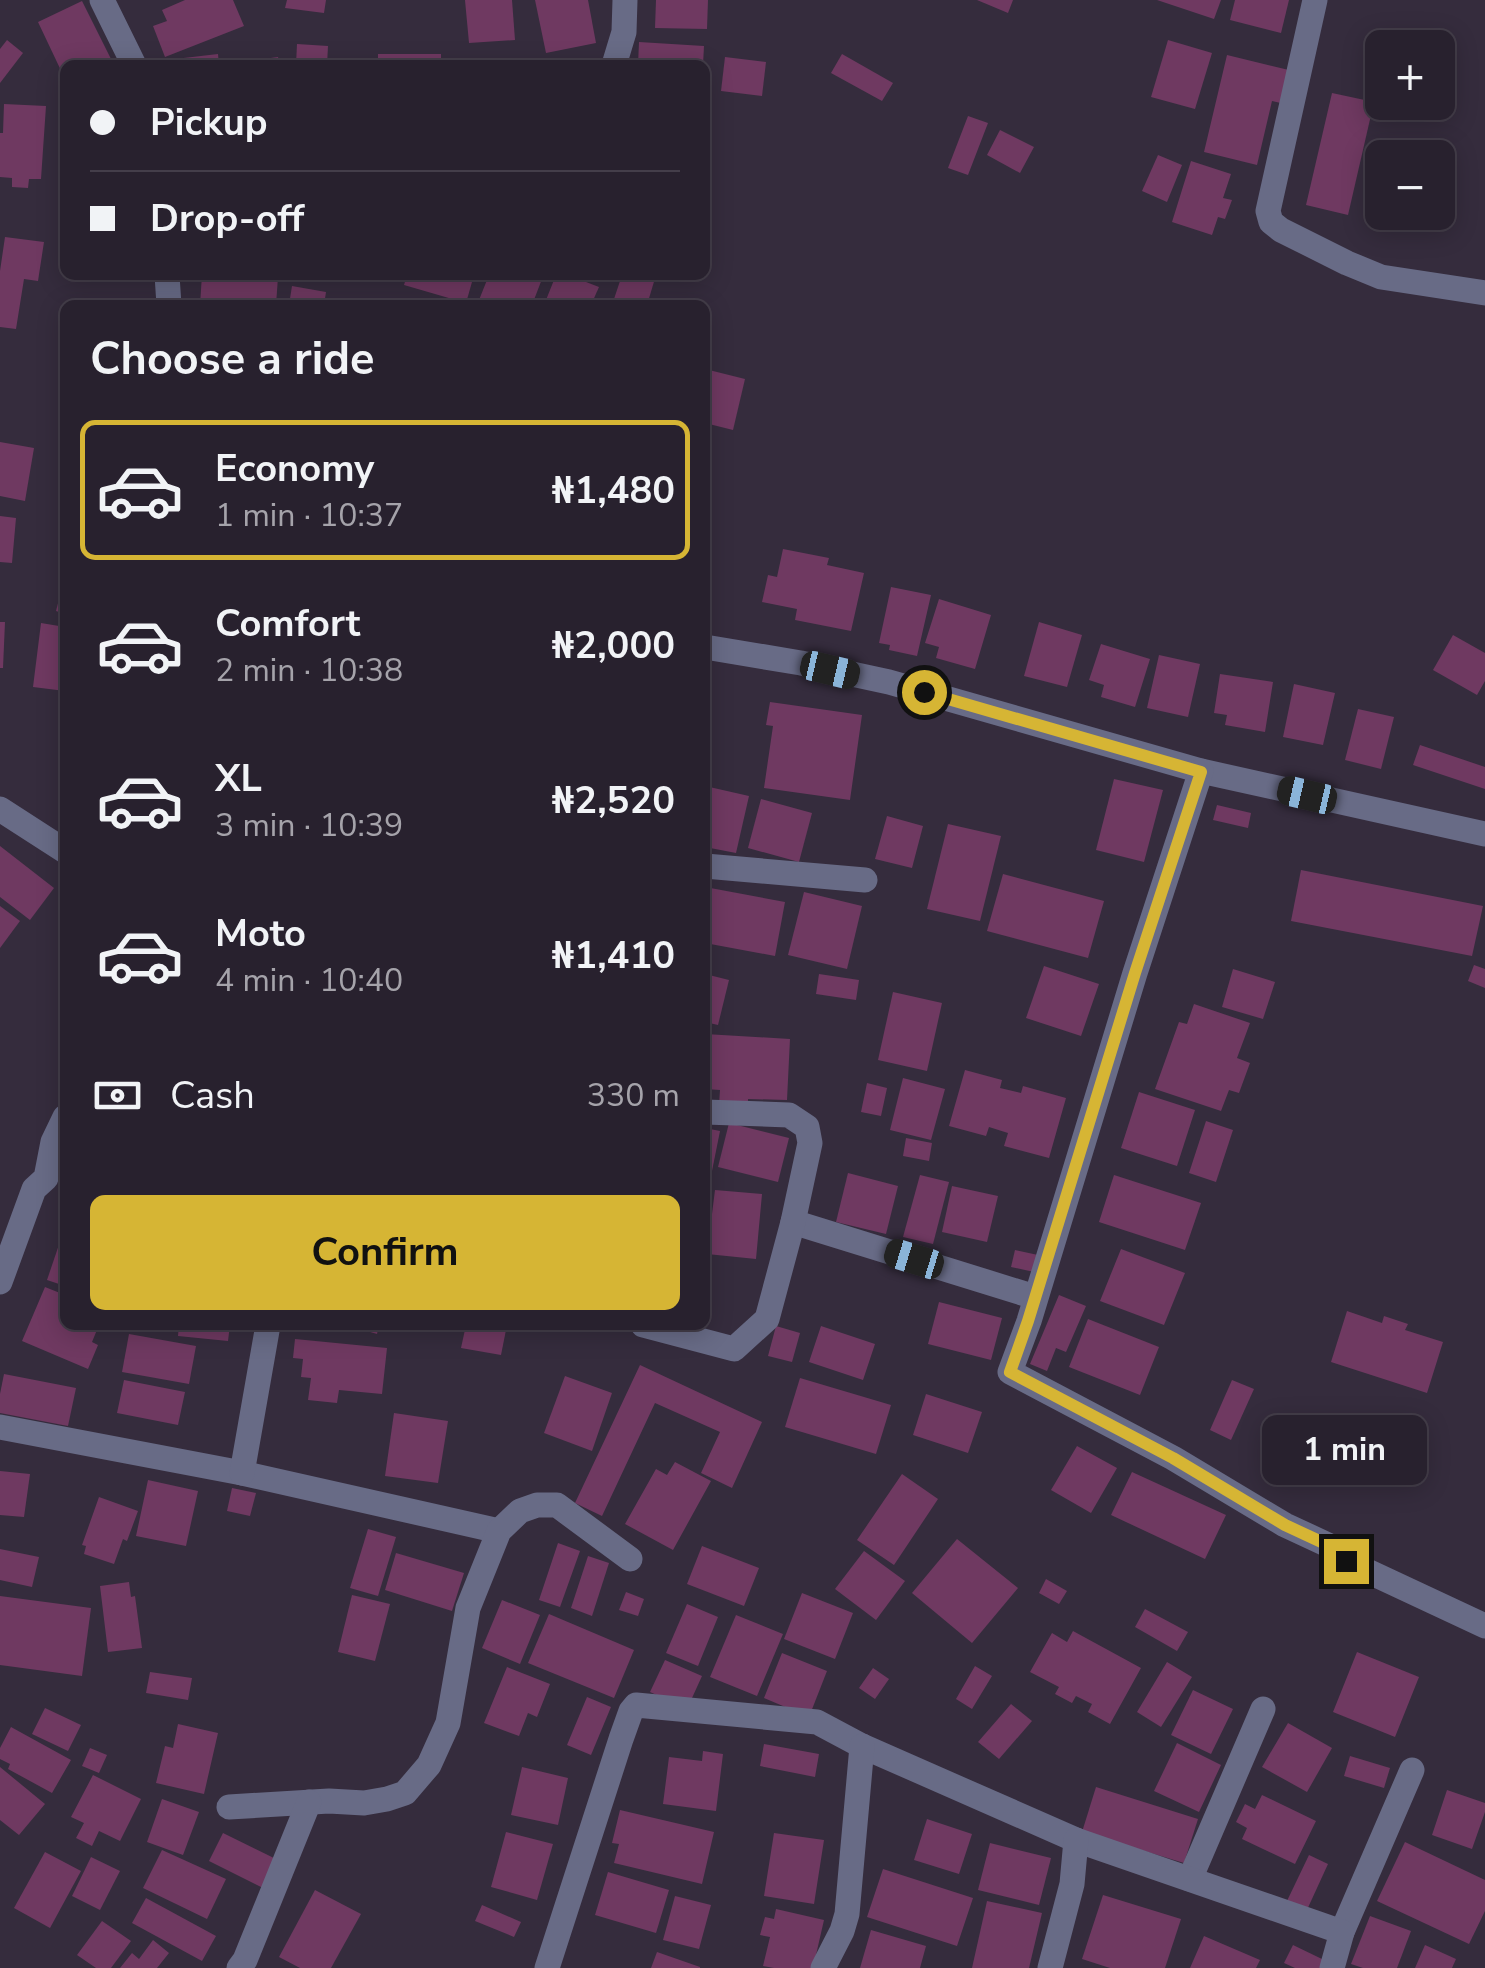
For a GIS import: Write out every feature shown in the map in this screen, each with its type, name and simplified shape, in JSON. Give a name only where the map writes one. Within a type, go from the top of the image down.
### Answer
[{"type":"street","points":[[102,0],[132,60]]},
{"type":"street","points":[[616,60],[624,32],[624,0]]},
{"type":"street","points":[[1315,0],[1268,211],[1271,222],[1381,277],[1485,293]]},
{"type":"street","points":[[710,648],[889,682],[1201,772],[1485,834]]},
{"type":"street","points":[[1201,772],[1010,1372],[1328,1545],[1346,1561],[1485,1626]]},
{"type":"street","points":[[0,809],[60,848]]},
{"type":"street","points":[[710,866],[864,880]]},
{"type":"street","points":[[663,1330],[734,1349],[767,1318],[794,1222],[810,1143],[807,1128],[789,1115],[710,1112]]},
{"type":"street","points":[[0,1282],[34,1189],[56,1181],[53,1142],[60,1127]]},
{"type":"street","points":[[794,1222],[1036,1298]]},
{"type":"street","points":[[242,1473],[267,1330]]},
{"type":"street","points":[[0,1427],[242,1473],[499,1531]]},
{"type":"street","points":[[229,1807],[364,1802],[406,1793],[429,1765],[448,1724],[468,1608],[499,1531],[520,1511],[538,1505],[557,1506],[630,1559]]},
{"type":"street","points":[[547,1968],[621,1738],[636,1705],[816,1722],[1076,1840],[1342,1932]]},
{"type":"street","points":[[1190,1879],[1263,1709]]},
{"type":"street","points":[[824,1968],[847,1914],[862,1746]]},
{"type":"street","points":[[1332,1968],[1342,1932],[1412,1770]]},
{"type":"street","points":[[239,1968],[309,1802]]},
{"type":"street","points":[[1050,1968],[1072,1884],[1076,1840]]},
{"type":"building","points":[[185,0],[233,0],[244,26],[165,57],[153,26],[167,21],[162,10]]},
{"type":"building","points":[[287,0],[326,0],[324,13],[285,8]]},
{"type":"building","points":[[465,0],[512,0],[515,40],[469,43]]},
{"type":"building","points":[[535,0],[588,0],[596,43],[546,53]]},
{"type":"building","points":[[656,0],[708,0],[707,29],[655,28]]},
{"type":"building","points":[[977,0],[1013,0],[1008,13]]},
{"type":"building","points":[[1157,0],[1221,0],[1214,19]]},
{"type":"building","points":[[1235,0],[1289,0],[1281,33],[1230,20]]},
{"type":"building","points":[[82,1],[112,60],[60,60],[60,68],[38,22]]},
{"type":"building","points":[[7,40],[23,53],[0,83],[0,49]]},
{"type":"building","points":[[1168,40],[1212,53],[1195,109],[1151,97]]},
{"type":"building","points":[[639,42],[704,46],[703,60],[638,60]]},
{"type":"building","points":[[297,44],[328,46],[327,60],[296,60]]},
{"type":"building","points":[[218,54],[219,60],[175,60]]},
{"type":"building","points":[[378,54],[441,54],[441,60],[378,60]]},
{"type":"building","points":[[842,54],[893,83],[882,101],[831,73]]},
{"type":"building","points":[[1227,55],[1293,71],[1285,104],[1272,101],[1257,165],[1204,152]]},
{"type":"building","points":[[725,57],[766,62],[762,96],[721,91]]},
{"type":"building","points":[[1332,93],[1365,100],[1365,120],[1370,120],[1348,215],[1306,205]]},
{"type":"building","points":[[4,104],[46,106],[41,179],[29,179],[28,188],[12,187],[12,178],[0,177]]},
{"type":"building","points":[[968,116],[988,123],[968,175],[948,168]]},
{"type":"building","points":[[1000,130],[1034,147],[1020,173],[987,155]]},
{"type":"building","points":[[1158,155],[1182,165],[1167,202],[1142,191]]},
{"type":"building","points":[[1191,161],[1231,174],[1223,198],[1232,200],[1225,219],[1218,217],[1212,235],[1172,222]]},
{"type":"building","points":[[5,237],[44,242],[38,281],[24,279],[16,329],[0,327],[0,271]]},
{"type":"building","points":[[202,280],[278,280],[276,300],[200,300]]},
{"type":"building","points":[[406,280],[473,280],[467,300],[404,285]]},
{"type":"building","points":[[487,280],[542,280],[534,300],[479,300]]},
{"type":"building","points":[[554,280],[581,280],[599,287],[593,300],[546,300]]},
{"type":"building","points":[[620,280],[654,280],[648,300],[614,300]]},
{"type":"building","points":[[292,286],[326,292],[325,300],[290,300]]},
{"type":"building","points":[[710,370],[745,379],[733,430],[710,424]]},
{"type":"building","points":[[0,442],[34,448],[25,501],[0,496]]},
{"type":"building","points":[[0,516],[16,518],[12,563],[0,562]]},
{"type":"building","points":[[783,549],[829,558],[827,565],[864,573],[851,631],[795,620],[797,609],[762,602],[768,575],[777,577]]},
{"type":"building","points":[[891,587],[931,595],[917,656],[889,650],[890,645],[879,643]]},
{"type":"building","points":[[939,599],[991,615],[975,669],[936,658],[939,647],[925,643]]},
{"type":"building","points":[[0,622],[5,622],[3,668],[0,668]]},
{"type":"building","points":[[1039,622],[1082,635],[1067,687],[1024,676]]},
{"type":"building","points":[[41,623],[60,626],[60,690],[33,687]]},
{"type":"building","points":[[1453,635],[1485,653],[1485,681],[1477,695],[1433,670]]},
{"type":"building","points":[[1101,644],[1150,659],[1135,707],[1101,697],[1104,685],[1089,680]]},
{"type":"building","points":[[1159,655],[1200,664],[1188,717],[1147,708]]},
{"type":"building","points":[[1220,674],[1273,682],[1265,732],[1225,725],[1227,715],[1214,713]]},
{"type":"building","points":[[1294,684],[1335,693],[1323,745],[1283,737]]},
{"type":"building","points":[[770,702],[862,715],[850,800],[764,788],[773,726],[766,725]]},
{"type":"building","points":[[1358,709],[1394,717],[1381,769],[1345,760]]},
{"type":"building","points":[[1420,745],[1485,767],[1485,789],[1413,765]]},
{"type":"building","points":[[1114,779],[1163,790],[1144,862],[1096,850]]},
{"type":"building","points":[[710,787],[749,796],[736,853],[710,848]]},
{"type":"building","points":[[761,799],[812,813],[799,862],[748,848]]},
{"type":"building","points":[[1217,805],[1251,813],[1248,828],[1213,820]]},
{"type":"building","points":[[887,816],[923,826],[912,868],[875,859]]},
{"type":"building","points":[[948,824],[1001,836],[980,921],[927,909]]},
{"type":"building","points":[[0,846],[54,888],[30,920],[0,897]]},
{"type":"building","points":[[1301,870],[1483,906],[1472,956],[1291,921]]},
{"type":"building","points":[[1003,874],[1104,901],[1088,958],[987,931]]},
{"type":"building","points":[[710,888],[785,902],[775,956],[710,944]]},
{"type":"building","points":[[804,892],[862,906],[847,969],[788,955]]},
{"type":"building","points":[[0,906],[20,921],[0,948]]},
{"type":"building","points":[[1474,965],[1485,969],[1485,988],[1468,981]]},
{"type":"building","points":[[1044,966],[1099,984],[1081,1036],[1026,1018]]},
{"type":"building","points":[[1233,969],[1275,982],[1263,1019],[1222,1007]]},
{"type":"building","points":[[819,974],[859,980],[856,1000],[816,994]]},
{"type":"building","points":[[710,975],[729,980],[718,1025],[710,1023]]},
{"type":"building","points":[[893,992],[942,1003],[927,1071],[878,1060]]},
{"type":"building","points":[[1194,1004],[1250,1023],[1237,1058],[1250,1063],[1239,1093],[1229,1090],[1221,1111],[1155,1089],[1179,1022],[1187,1024]]},
{"type":"building","points":[[710,1034],[790,1039],[787,1100],[748,1099],[748,1106],[719,1105],[720,1090],[710,1089]]},
{"type":"building","points":[[965,1070],[1002,1080],[1000,1088],[1021,1093],[1023,1086],[1066,1098],[1049,1158],[1004,1146],[1008,1133],[989,1127],[986,1136],[949,1126]]},
{"type":"building","points":[[903,1078],[945,1089],[931,1140],[890,1130]]},
{"type":"building","points":[[867,1083],[887,1088],[881,1116],[861,1112]]},
{"type":"building","points":[[1139,1092],[1195,1110],[1177,1166],[1121,1148]]},
{"type":"building","points":[[1206,1121],[1233,1130],[1216,1182],[1189,1173]]},
{"type":"building","points":[[729,1123],[789,1138],[778,1182],[718,1167]]},
{"type":"building","points":[[710,1129],[720,1131],[710,1176]]},
{"type":"building","points":[[906,1138],[932,1143],[929,1161],[903,1156]]},
{"type":"building","points":[[848,1173],[898,1186],[886,1234],[836,1222]]},
{"type":"building","points":[[920,1175],[949,1182],[933,1244],[903,1237]]},
{"type":"building","points":[[1114,1175],[1201,1203],[1185,1250],[1099,1222]]},
{"type":"building","points":[[952,1186],[998,1196],[987,1242],[942,1232]]},
{"type":"building","points":[[715,1190],[762,1194],[756,1259],[710,1254]]},
{"type":"building","points":[[60,1242],[60,1284],[47,1280]]},
{"type":"building","points":[[1121,1249],[1185,1273],[1164,1325],[1100,1301]]},
{"type":"building","points":[[1015,1250],[1038,1255],[1034,1272],[1011,1267]]},
{"type":"building","points":[[45,1287],[60,1293],[60,1330],[97,1330],[92,1342],[98,1345],[88,1369],[22,1341]]},
{"type":"building","points":[[1059,1295],[1086,1306],[1066,1352],[1056,1348],[1047,1371],[1030,1364]]},
{"type":"building","points":[[939,1302],[1002,1318],[991,1360],[928,1344]]},
{"type":"building","points":[[1347,1311],[1382,1323],[1384,1316],[1408,1324],[1405,1330],[1443,1342],[1427,1393],[1331,1362]]},
{"type":"building","points":[[1088,1319],[1159,1347],[1140,1395],[1069,1367]]},
{"type":"building","points":[[776,1326],[800,1333],[792,1362],[768,1356]]},
{"type":"building","points":[[821,1326],[875,1344],[863,1380],[809,1362]]},
{"type":"building","points":[[179,1330],[229,1330],[228,1341],[178,1336]]},
{"type":"building","points":[[465,1330],[506,1330],[501,1355],[461,1348]]},
{"type":"building","points":[[129,1334],[196,1346],[189,1384],[122,1372]]},
{"type":"building","points":[[295,1339],[387,1348],[382,1394],[339,1390],[337,1403],[308,1400],[311,1378],[301,1377],[303,1359],[293,1358]]},
{"type":"building","points":[[640,1365],[762,1422],[732,1488],[701,1473],[720,1432],[655,1403],[602,1516],[575,1503]]},
{"type":"building","points":[[4,1374],[76,1388],[68,1426],[0,1413]]},
{"type":"building","points":[[565,1376],[612,1393],[592,1451],[544,1433]]},
{"type":"building","points":[[800,1378],[891,1405],[876,1454],[785,1427]]},
{"type":"building","points":[[124,1380],[185,1392],[178,1425],[117,1413]]},
{"type":"building","points":[[1232,1380],[1254,1389],[1231,1440],[1210,1430]]},
{"type":"building","points":[[926,1394],[982,1412],[968,1453],[913,1435]]},
{"type":"building","points":[[394,1413],[448,1421],[438,1483],[385,1476]]},
{"type":"building","points":[[1077,1446],[1117,1468],[1091,1513],[1051,1490]]},
{"type":"building","points":[[675,1462],[711,1481],[673,1550],[625,1524],[656,1469],[667,1475]]},
{"type":"building","points":[[0,1471],[30,1474],[24,1517],[0,1515]]},
{"type":"building","points":[[1132,1472],[1226,1515],[1205,1559],[1111,1515]]},
{"type":"building","points":[[902,1474],[938,1499],[894,1565],[857,1540]]},
{"type":"building","points":[[148,1480],[198,1491],[186,1546],[136,1536]]},
{"type":"building","points":[[232,1488],[256,1493],[250,1516],[227,1511]]},
{"type":"building","points":[[99,1497],[138,1511],[114,1564],[84,1554],[86,1546],[82,1545]]},
{"type":"building","points":[[368,1529],[396,1537],[378,1596],[350,1588]]},
{"type":"building","points":[[957,1539],[1018,1588],[972,1643],[912,1593]]},
{"type":"building","points":[[558,1543],[580,1551],[560,1607],[539,1600]]},
{"type":"building","points":[[702,1546],[759,1568],[744,1606],[687,1584]]},
{"type":"building","points":[[0,1549],[39,1557],[32,1587],[0,1580]]},
{"type":"building","points":[[864,1551],[905,1581],[876,1620],[835,1589]]},
{"type":"building","points":[[396,1553],[464,1573],[452,1611],[385,1590]]},
{"type":"building","points":[[588,1556],[609,1563],[592,1616],[571,1608]]},
{"type":"building","points":[[1046,1579],[1067,1591],[1059,1604],[1039,1593]]},
{"type":"building","points":[[129,1582],[131,1597],[135,1596],[142,1648],[108,1652],[100,1586]]},
{"type":"building","points":[[626,1592],[644,1599],[638,1616],[619,1610]]},
{"type":"building","points":[[802,1593],[853,1613],[835,1659],[784,1639]]},
{"type":"building","points":[[352,1595],[390,1604],[375,1661],[338,1652]]},
{"type":"building","points":[[0,1596],[91,1608],[82,1676],[0,1665]]},
{"type":"building","points":[[502,1600],[540,1615],[520,1664],[482,1648]]},
{"type":"building","points":[[687,1604],[718,1617],[698,1666],[666,1653]]},
{"type":"building","points":[[1145,1609],[1188,1632],[1177,1651],[1135,1627]]},
{"type":"building","points":[[549,1614],[634,1650],[614,1698],[528,1663]]},
{"type":"building","points":[[736,1615],[783,1634],[757,1696],[710,1677]]},
{"type":"building","points":[[1073,1631],[1141,1668],[1110,1724],[1088,1712],[1092,1704],[1076,1696],[1072,1703],[1055,1694],[1059,1687],[1030,1672],[1052,1633],[1067,1642]]},
{"type":"building","points":[[1357,1652],[1419,1677],[1395,1737],[1333,1712]]},
{"type":"building","points":[[782,1653],[827,1671],[809,1717],[764,1698]]},
{"type":"building","points":[[665,1660],[702,1676],[687,1709],[650,1692]]},
{"type":"building","points":[[1167,1662],[1192,1677],[1161,1727],[1137,1712]]},
{"type":"building","points":[[975,1666],[992,1676],[972,1709],[956,1699]]},
{"type":"building","points":[[507,1667],[550,1684],[537,1717],[528,1713],[519,1736],[484,1723]]},
{"type":"building","points":[[873,1668],[889,1679],[875,1699],[859,1688]]},
{"type":"building","points":[[150,1672],[192,1678],[188,1700],[146,1693]]},
{"type":"building","points":[[1193,1690],[1233,1709],[1211,1754],[1171,1735]]},
{"type":"building","points":[[587,1697],[611,1707],[591,1755],[567,1745]]},
{"type":"building","points":[[1011,1704],[1032,1721],[999,1759],[978,1742]]},
{"type":"building","points":[[45,1708],[81,1725],[68,1751],[32,1734]]},
{"type":"building","points":[[1288,1723],[1332,1748],[1307,1792],[1262,1767]]},
{"type":"building","points":[[178,1724],[218,1733],[204,1794],[156,1783],[165,1746],[173,1748]]},
{"type":"building","points":[[11,1727],[71,1760],[52,1793],[8,1769],[10,1764],[0,1759],[0,1748]]},
{"type":"building","points":[[1177,1743],[1221,1765],[1199,1812],[1154,1791]]},
{"type":"building","points":[[764,1744],[819,1754],[815,1777],[760,1766]]},
{"type":"building","points":[[90,1748],[107,1755],[99,1773],[82,1766]]},
{"type":"building","points":[[703,1751],[723,1754],[716,1811],[663,1804],[669,1757],[702,1761]]},
{"type":"building","points":[[1350,1756],[1390,1768],[1384,1788],[1344,1776]]},
{"type":"building","points":[[0,1767],[45,1804],[19,1835],[0,1820]]},
{"type":"building","points":[[522,1767],[568,1778],[558,1825],[511,1815]]},
{"type":"building","points":[[93,1775],[141,1799],[120,1841],[99,1831],[92,1846],[76,1838],[84,1823],[71,1817]]},
{"type":"building","points":[[1096,1787],[1198,1819],[1184,1863],[1082,1832]]},
{"type":"building","points":[[1447,1790],[1485,1803],[1472,1849],[1432,1835]]},
{"type":"building","points":[[1262,1795],[1316,1821],[1295,1864],[1242,1839],[1247,1828],[1236,1822],[1245,1804],[1255,1809]]},
{"type":"building","points":[[162,1799],[199,1812],[183,1855],[147,1842]]},
{"type":"building","points":[[620,1810],[714,1832],[702,1884],[614,1863],[619,1844],[612,1843]]},
{"type":"building","points":[[927,1819],[972,1834],[959,1874],[914,1860]]},
{"type":"building","points":[[506,1832],[553,1844],[537,1900],[491,1887]]},
{"type":"building","points":[[223,1833],[280,1861],[265,1889],[209,1861]]},
{"type":"building","points":[[774,1833],[824,1840],[814,1904],[764,1896]]},
{"type":"building","points":[[1405,1842],[1485,1880],[1485,1911],[1469,1944],[1377,1901]]},
{"type":"building","points":[[990,1843],[1051,1858],[1039,1905],[978,1890]]},
{"type":"building","points":[[162,1850],[226,1879],[207,1919],[143,1888]]},
{"type":"building","points":[[45,1852],[81,1871],[50,1928],[14,1908]]},
{"type":"building","points":[[1309,1855],[1328,1864],[1306,1912],[1286,1903]]},
{"type":"building","points":[[91,1857],[120,1871],[100,1910],[72,1896]]},
{"type":"building","points":[[883,1869],[973,1898],[957,1946],[867,1917]]},
{"type":"building","points":[[608,1872],[669,1890],[656,1933],[595,1915]]},
{"type":"building","points":[[315,1890],[361,1914],[331,1968],[300,1968],[279,1957]]},
{"type":"building","points":[[1103,1895],[1181,1919],[1165,1968],[1110,1968],[1082,1959]]},
{"type":"building","points":[[675,1896],[711,1905],[699,1949],[663,1940]]},
{"type":"building","points":[[146,1898],[216,1936],[202,1961],[132,1923]]},
{"type":"building","points":[[987,1901],[1042,1913],[1029,1968],[972,1968]]},
{"type":"building","points":[[482,1905],[521,1922],[514,1937],[475,1921]]},
{"type":"building","points":[[776,1909],[824,1920],[813,1968],[763,1966],[770,1937],[760,1935],[765,1917],[774,1919]]},
{"type":"building","points":[[1370,1916],[1411,1931],[1397,1968],[1351,1964]]},
{"type":"building","points":[[102,1921],[131,1941],[111,1968],[96,1968],[77,1955]]},
{"type":"building","points":[[871,1930],[926,1946],[920,1968],[860,1968]]},
{"type":"building","points":[[1204,1936],[1260,1960],[1256,1968],[1190,1968]]},
{"type":"building","points":[[153,1940],[169,1953],[157,1968],[120,1968],[132,1953],[139,1959]]},
{"type":"building","points":[[1293,1945],[1324,1960],[1320,1968],[1295,1968],[1284,1963]]},
{"type":"building","points":[[1425,1945],[1456,1959],[1452,1968],[1415,1968]]},
{"type":"building","points":[[657,1952],[700,1967],[700,1968],[651,1968]]},
{"type":"route","points":[[924,692],[1201,772],[1010,1372],[1328,1545],[1346,1561]]}]
